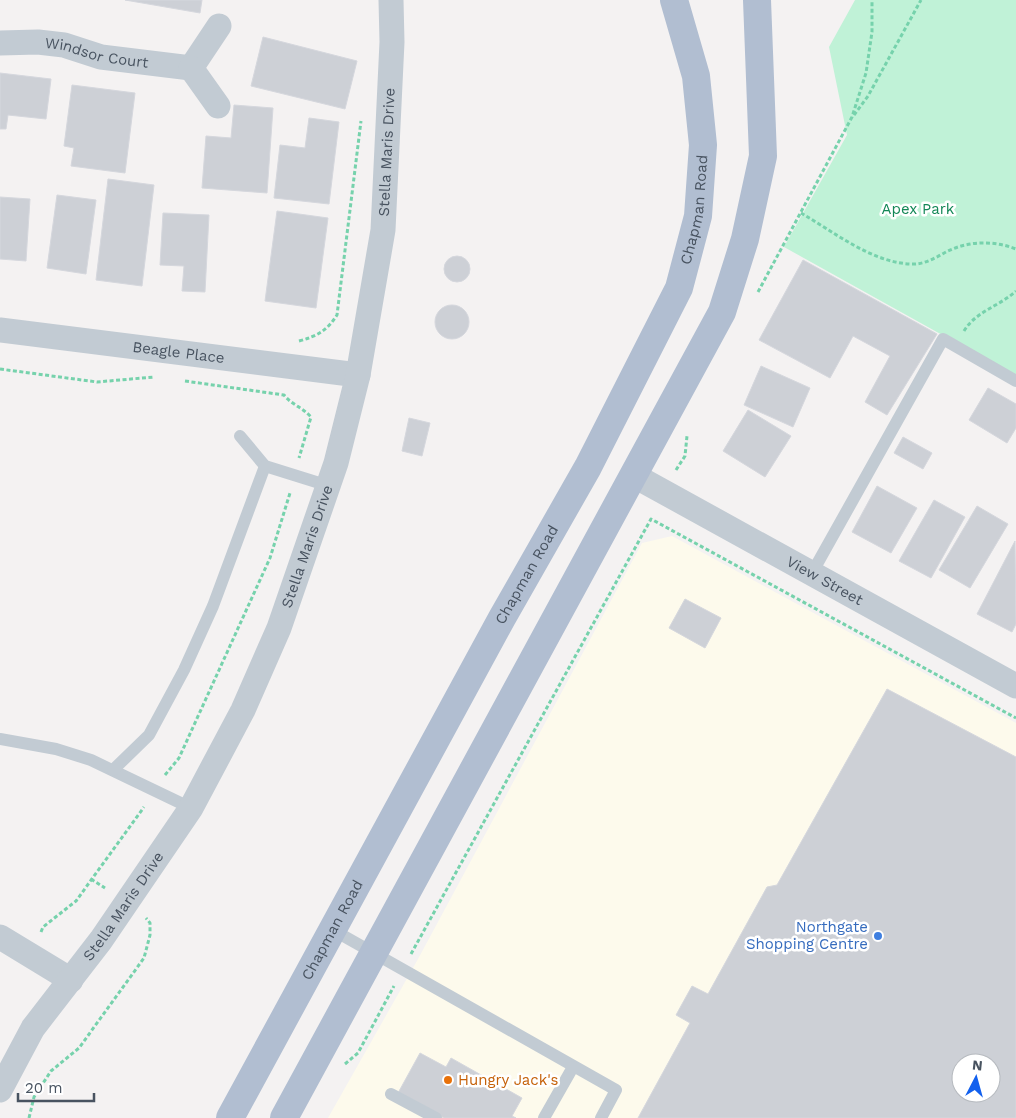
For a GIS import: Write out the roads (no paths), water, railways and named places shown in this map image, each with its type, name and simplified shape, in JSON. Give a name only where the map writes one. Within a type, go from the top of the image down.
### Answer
[{"type":"main road","name":"Chapman Road","points":[[230,1118],[502,618],[588,467],[679,288],[698,216],[703,145],[696,76],[674,0]]},
{"type":"main road","points":[[284,1118],[722,312],[746,240],[763,156],[757,0]]},
{"type":"main road","points":[[759,46],[771,0]]},
{"type":"street","name":"Stella Maris Drive","points":[[0,1057],[33,1028],[71,980],[101,940],[191,808],[243,710],[279,628],[329,486],[358,375],[383,230],[392,42],[391,0]]},
{"type":"street","points":[[218,106],[191,68],[219,26]]},
{"type":"street","name":"Windsor Court","points":[[0,43],[38,42],[64,45],[101,57],[191,68]]},
{"type":"street","name":"Beagle Place","points":[[0,330],[358,375]]},
{"type":"street","name":"View Street","points":[[633,475],[1016,686]]},
{"type":"street","points":[[0,937],[71,980]]},
{"type":"street","name":"Stella Maris Drive","points":[[0,1090],[33,1028]]},
{"type":"lane","points":[[812,573],[943,339],[1016,381]]},
{"type":"lane","points":[[240,436],[265,466],[329,486]]},
{"type":"lane","points":[[113,770],[149,735],[184,670],[213,606],[265,466]]},
{"type":"lane","points":[[0,739],[56,749],[91,760],[191,808]]},
{"type":"lane","points":[[333,930],[616,1090],[601,1118]]},
{"type":"lane","points":[[544,1118],[573,1067]]},
{"type":"lane","points":[[391,1094],[436,1118]]},
{"type":"place","name":"Northgate Shopping Centre","points":[[878,936]]},
{"type":"place","name":"Hungry Jack's","points":[[448,1080]]},
{"type":"park label","name":"Apex Park","points":[[918,209]]}]
